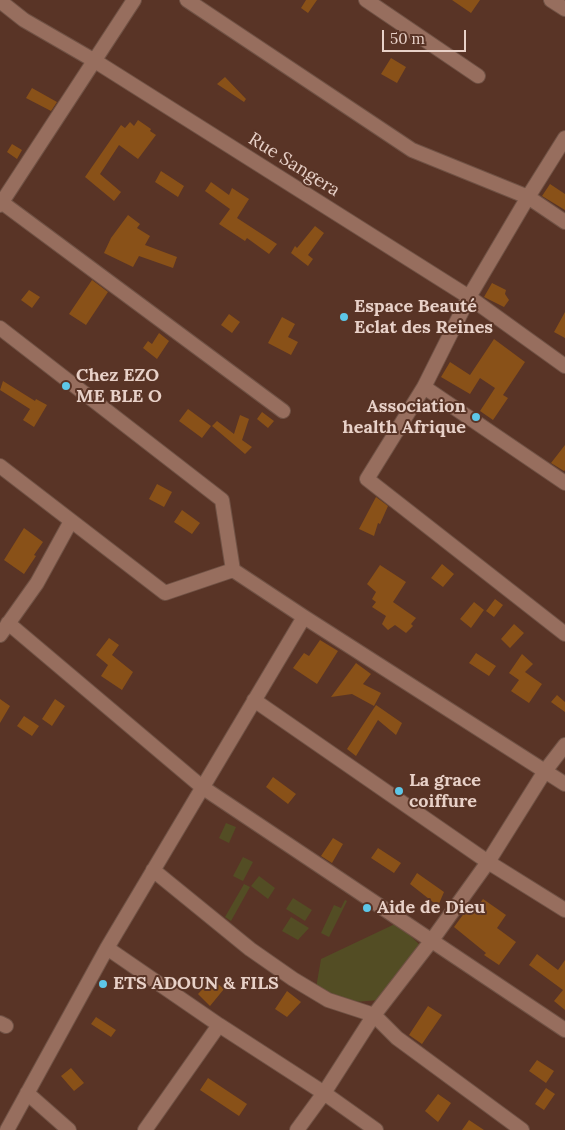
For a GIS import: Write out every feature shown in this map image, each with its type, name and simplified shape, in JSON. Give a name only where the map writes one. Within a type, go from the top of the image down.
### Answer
[{"type":"street","points":[[134,0],[0,203],[283,411]]},
{"type":"street","points":[[187,0],[412,150],[528,196],[565,222]]},
{"type":"street","points":[[366,0],[478,76]]},
{"type":"street","points":[[550,0],[565,9]]},
{"type":"street","name":"Rue Sangera","points":[[0,1],[24,20],[95,61],[469,297],[565,366]]},
{"type":"street","points":[[565,138],[528,196],[469,297],[424,387],[366,479],[565,634]]},
{"type":"street","points":[[0,328],[222,500],[233,570],[565,784]]},
{"type":"street","points":[[424,387],[565,482]]},
{"type":"street","points":[[0,466],[165,593],[233,570]]},
{"type":"street","points":[[0,635],[37,584],[71,521]]},
{"type":"street","points":[[7,1130],[107,948],[304,617]]},
{"type":"street","points":[[8,623],[202,787],[565,1030]]},
{"type":"street","points":[[254,700],[488,862],[565,910]]},
{"type":"street","points":[[297,1130],[324,1093],[374,1015],[432,940],[488,862],[545,772],[565,745]]},
{"type":"street","points":[[153,870],[250,949],[293,979],[328,1000],[374,1015],[397,1038],[522,1130]]},
{"type":"street","points":[[107,948],[219,1025],[324,1093],[376,1130]]},
{"type":"street","points":[[145,1130],[219,1025]]},
{"type":"street","points":[[27,1094],[69,1130]]},
{"type":"shaded area","points":[[226,823],[236,827],[229,843],[219,838]]},
{"type":"shaded area","points":[[243,857],[253,862],[243,881],[233,876]]},
{"type":"shaded area","points":[[259,876],[275,888],[268,899],[251,886]]},
{"type":"shaded area","points":[[244,884],[250,887],[231,921],[225,917]]},
{"type":"shaded area","points":[[293,898],[312,910],[305,921],[286,909]]},
{"type":"shaded area","points":[[345,900],[347,901],[329,937],[321,933],[334,905],[341,908]]},
{"type":"shaded area","points":[[291,917],[309,928],[298,940],[282,931]]},
{"type":"shaded area","points":[[397,923],[421,946],[381,1000],[340,1003],[316,988],[321,959]]},
{"type":"building","points":[[306,0],[317,0],[308,13],[301,8]]},
{"type":"building","points":[[452,0],[480,0],[471,13]]},
{"type":"building","points":[[391,58],[406,67],[397,83],[381,74]]},
{"type":"building","points":[[225,77],[246,99],[244,102],[217,84]]},
{"type":"building","points":[[32,88],[57,102],[51,111],[26,98]]},
{"type":"building","points":[[138,120],[156,135],[138,159],[119,145],[100,174],[121,192],[114,201],[85,177],[121,125],[125,128],[130,122],[134,126]]},
{"type":"building","points":[[12,144],[22,150],[17,159],[7,152]]},
{"type":"building","points":[[161,171],[184,186],[178,197],[155,182]]},
{"type":"building","points":[[211,182],[229,195],[232,188],[249,199],[237,218],[277,244],[269,254],[247,238],[245,241],[219,224],[230,209],[205,191]]},
{"type":"building","points":[[550,184],[565,194],[565,210],[542,196]]},
{"type":"building","points":[[128,215],[140,224],[137,228],[150,236],[145,245],[177,257],[173,268],[139,256],[133,267],[104,253],[111,238]]},
{"type":"building","points":[[315,226],[324,233],[308,255],[313,259],[308,266],[291,253],[295,246],[297,248]]},
{"type":"building","points":[[92,280],[108,292],[86,325],[69,314]]},
{"type":"building","points":[[492,283],[506,290],[505,294],[509,300],[504,307],[484,297]]},
{"type":"building","points":[[29,290],[40,297],[32,308],[21,300]]},
{"type":"building","points":[[565,312],[565,338],[554,332]]},
{"type":"building","points":[[229,314],[240,322],[232,333],[221,325]]},
{"type":"building","points":[[282,317],[295,324],[288,337],[298,342],[291,355],[268,343]]},
{"type":"building","points":[[159,333],[169,341],[157,359],[143,348],[148,341],[152,344]]},
{"type":"building","points":[[494,339],[525,362],[503,395],[508,398],[493,420],[480,411],[495,388],[480,378],[470,394],[441,377],[450,362],[470,375]]},
{"type":"building","points":[[90,366],[98,373],[97,383],[86,377]]},
{"type":"building","points":[[3,381],[35,401],[36,399],[47,405],[34,427],[23,420],[30,409],[0,390]]},
{"type":"building","points":[[188,409],[211,426],[202,438],[179,421]]},
{"type":"building","points":[[262,412],[274,421],[268,428],[257,419]]},
{"type":"building","points":[[240,415],[249,419],[242,440],[252,447],[245,454],[212,426],[217,421],[234,434]]},
{"type":"building","points":[[565,445],[565,470],[564,471],[551,463]]},
{"type":"building","points":[[157,484],[172,492],[164,507],[149,499]]},
{"type":"building","points":[[376,497],[388,506],[380,524],[378,523],[374,536],[359,529]]},
{"type":"building","points":[[182,510],[200,523],[192,534],[174,522]]},
{"type":"building","points":[[24,528],[43,542],[24,574],[4,560]]},
{"type":"building","points":[[442,564],[454,574],[443,587],[431,578]]},
{"type":"building","points":[[380,565],[406,582],[393,602],[416,618],[411,624],[413,626],[406,633],[395,625],[388,630],[382,624],[386,616],[372,607],[376,602],[372,599],[376,592],[367,584]]},
{"type":"building","points":[[495,599],[503,605],[494,617],[486,611]]},
{"type":"building","points":[[474,602],[484,610],[471,628],[460,619]]},
{"type":"building","points":[[514,624],[524,633],[510,648],[501,639]]},
{"type":"building","points":[[109,638],[119,645],[112,655],[133,672],[122,690],[101,676],[108,665],[96,655]]},
{"type":"building","points":[[320,640],[338,651],[317,684],[293,668],[304,653],[309,656]]},
{"type":"building","points":[[476,653],[496,666],[489,676],[469,663]]},
{"type":"building","points":[[522,654],[533,664],[525,672],[542,684],[529,703],[511,691],[519,680],[509,673]]},
{"type":"building","points":[[356,663],[371,674],[363,684],[381,693],[374,706],[352,694],[331,697]]},
{"type":"building","points":[[557,695],[565,702],[565,712],[551,702]]},
{"type":"building","points":[[0,699],[10,706],[0,723]]},
{"type":"building","points":[[55,699],[65,706],[52,726],[42,719]]},
{"type":"building","points":[[376,705],[402,723],[396,735],[378,720],[356,756],[347,749]]},
{"type":"building","points":[[24,716],[39,726],[32,736],[17,726]]},
{"type":"building","points":[[273,777],[296,794],[288,804],[266,787]]},
{"type":"building","points":[[333,838],[343,844],[332,863],[321,856]]},
{"type":"building","points":[[378,848],[401,863],[394,873],[371,858]]},
{"type":"building","points":[[417,873],[444,892],[438,906],[410,884]]},
{"type":"building","points":[[483,899],[506,915],[497,928],[516,942],[499,965],[484,955],[486,953],[454,927],[468,908],[474,912]]},
{"type":"building","points":[[537,954],[558,970],[565,960],[565,1010],[554,1001],[563,990],[529,965]]},
{"type":"building","points":[[212,979],[224,989],[210,1006],[198,994]]},
{"type":"building","points":[[287,991],[301,1002],[287,1017],[275,1009]]},
{"type":"building","points":[[428,1006],[442,1015],[422,1044],[409,1035]]},
{"type":"building","points":[[96,1017],[116,1030],[111,1037],[91,1024]]},
{"type":"building","points":[[537,1060],[554,1071],[546,1083],[529,1071]]},
{"type":"building","points":[[71,1068],[84,1083],[74,1091],[61,1076]]},
{"type":"building","points":[[208,1078],[247,1104],[239,1116],[200,1090]]},
{"type":"building","points":[[546,1088],[555,1094],[544,1110],[535,1104]]},
{"type":"building","points":[[438,1094],[451,1103],[438,1122],[425,1111]]},
{"type":"building","points":[[469,1120],[484,1130],[462,1130]]},
{"type":"place","name":"Espace Beauté Eclat des Reines","points":[[344,317]]},
{"type":"place","name":"Chez EZO ME BLE O","points":[[66,386]]},
{"type":"place","name":"Association health Afrique","points":[[476,417]]},
{"type":"place","name":"La grace coiffure","points":[[399,791]]},
{"type":"place","name":"Aide de Dieu","points":[[367,908]]},
{"type":"place","name":"ETS ADOUN & FILS","points":[[103,984]]}]
